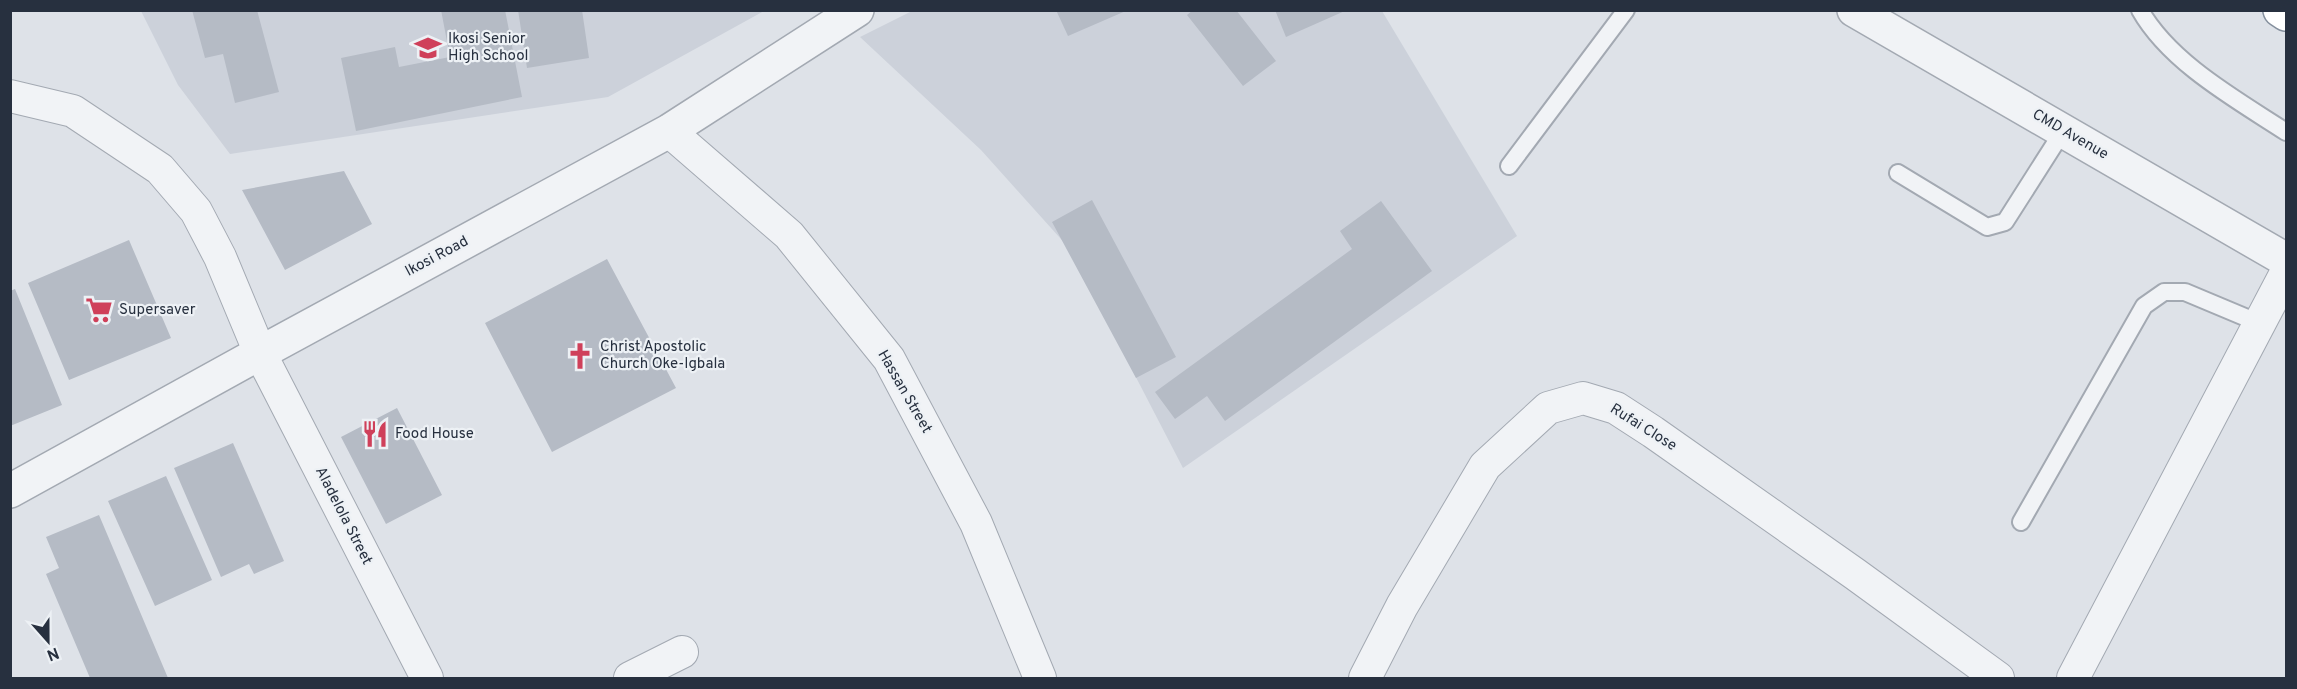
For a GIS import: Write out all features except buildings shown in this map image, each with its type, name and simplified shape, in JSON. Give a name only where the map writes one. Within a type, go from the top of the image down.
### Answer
[{"type":"highway","points":[[2280,10],[2286,14]]},
{"type":"street","name":"Ikosi Road","points":[[10,491],[669,131],[856,10]]},
{"type":"street","name":"CMD Avenue","points":[[1854,10],[2286,260]]},
{"type":"street","name":"Aladelola Street","points":[[10,96],[73,111],[160,169],[196,211],[220,257],[260,353],[427,678]]},
{"type":"street","name":"Hassan Street","points":[[669,131],[789,235],[889,359],[976,523],[1040,678]]},
{"type":"street","points":[[2073,678],[2286,273]]},
{"type":"street","name":"Rufai Close","points":[[1365,678],[1402,606],[1485,466],[1548,408],[1582,398],[1616,408],[1653,432],[1998,678]]},
{"type":"street","points":[[630,678],[682,652]]},
{"type":"lane","points":[[1509,166],[1626,10]]},
{"type":"lane","points":[[2140,10],[2145,20],[2181,59],[2214,86],[2286,132]]},
{"type":"lane","points":[[1898,173],[1987,227],[2005,222],[2063,131]]},
{"type":"lane","points":[[2021,522],[2144,306],[2164,292],[2185,292],[2259,323]]},
{"type":"shaded area","name":"Ikosi Senior High School","points":[[141,11],[764,11],[608,97],[230,154],[178,85]]},
{"type":"shaded area","points":[[912,11],[1382,11],[1517,236],[1183,468],[1069,248],[981,150],[860,37]]},
{"type":"place","name":"Ikosi Senior High School","points":[[428,48]]},
{"type":"place","name":"Supersaver","points":[[99,310]]},
{"type":"place","name":"Christ Apostolic Church Oke-Igbala","points":[[580,356]]},
{"type":"place","name":"Food House","points":[[375,434]]}]
